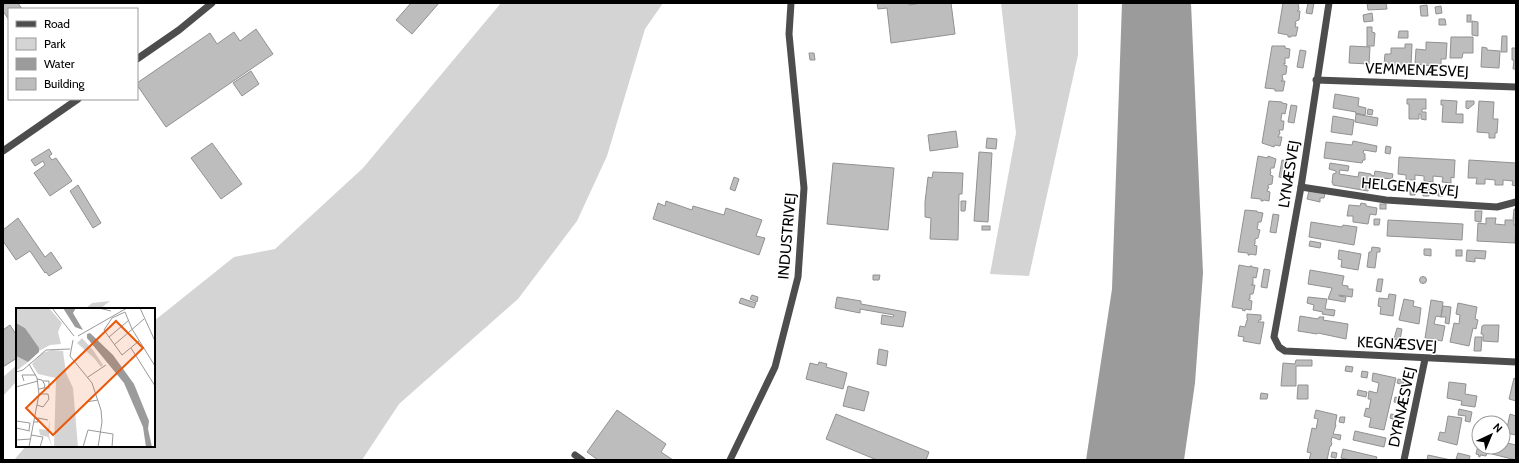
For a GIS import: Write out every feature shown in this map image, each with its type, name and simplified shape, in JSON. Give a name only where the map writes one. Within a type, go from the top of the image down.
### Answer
[{"type":"street","points":[[138,58],[179,30],[212,3]]},
{"type":"street","name":"INDUSTRIVEJ","points":[[730,460],[775,367],[798,277],[804,188],[789,34],[791,3]]},
{"type":"street","name":"LYNÆSVEJ","points":[[1279,347],[1274,337],[1301,187],[1316,80],[1329,3]]},
{"type":"street","name":"VEMMENÆSVEJ","points":[[1316,80],[1516,87]]},
{"type":"street","points":[[3,151],[77,100]]},
{"type":"street","name":"HELGENÆSVEJ","points":[[1301,187],[1386,200],[1497,206],[1516,202]]},
{"type":"street","name":"KEGNÆSVEJ","points":[[1279,347],[1285,352],[1516,362]]},
{"type":"street","name":"DYRNÆSVEJ","points":[[1404,460],[1425,359]]},
{"type":"street","points":[[575,455],[582,460]]},
{"type":"green space","points":[[501,3],[663,3],[645,29],[607,156],[577,221],[518,299],[399,404],[362,460],[14,460],[25,447],[155,447],[155,320],[234,257],[275,249],[363,168]]},
{"type":"green space","points":[[1001,3],[1078,3],[1078,55],[1029,276],[990,274],[1016,133]]},
{"type":"green space","points":[[110,301],[101,308],[86,308],[92,303]]},
{"type":"green space","points":[[16,366],[16,382],[3,396],[3,377]]},
{"type":"water","points":[[1122,3],[1191,3],[1203,273],[1195,383],[1184,460],[1086,460],[1112,289]]},
{"type":"building","points":[[6,3],[18,3],[21,8],[8,8],[8,18],[3,11],[3,5]]},
{"type":"building","points":[[411,3],[439,3],[412,34],[396,20]]},
{"type":"building","points":[[877,3],[909,3],[909,5],[921,3],[951,3],[955,34],[891,43],[887,8],[878,9]]},
{"type":"building","points":[[1283,3],[1298,3],[1299,9],[1297,11],[1300,11],[1299,20],[1295,23],[1295,27],[1298,27],[1296,36],[1288,37],[1288,35],[1278,33]]},
{"type":"building","points":[[1308,3],[1314,3],[1312,14],[1306,13]]},
{"type":"building","points":[[1367,3],[1386,3],[1387,9],[1368,10]]},
{"type":"building","points":[[1427,5],[1428,16],[1421,16],[1420,6]]},
{"type":"building","points":[[1441,6],[1442,13],[1436,14],[1435,7]]},
{"type":"building","points":[[1372,13],[1373,21],[1364,22],[1363,15]]},
{"type":"building","points":[[1467,15],[1471,15],[1471,22],[1467,22]]},
{"type":"building","points":[[1439,19],[1445,19],[1446,25],[1439,25]]},
{"type":"building","points":[[1472,21],[1478,22],[1478,36],[1472,35]]},
{"type":"building","points":[[1367,27],[1372,27],[1372,32],[1375,33],[1374,46],[1367,46]]},
{"type":"building","points":[[256,29],[273,54],[166,127],[138,86],[138,82],[210,33],[217,44],[234,32],[240,41]]},
{"type":"building","points":[[1399,31],[1408,31],[1408,38],[1398,38]]},
{"type":"building","points":[[1502,36],[1507,36],[1507,52],[1501,52]]},
{"type":"building","points":[[1451,37],[1473,37],[1473,53],[1463,53],[1462,58],[1450,58]]},
{"type":"building","points":[[1426,42],[1447,43],[1446,59],[1441,59],[1441,67],[1415,64],[1416,49],[1426,50]]},
{"type":"building","points":[[1405,44],[1412,44],[1411,66],[1384,65],[1385,54],[1391,54],[1391,48],[1405,48]]},
{"type":"building","points":[[1272,46],[1285,46],[1285,48],[1290,49],[1289,58],[1285,58],[1285,64],[1284,63],[1284,65],[1287,66],[1286,74],[1282,75],[1283,80],[1281,81],[1285,81],[1283,91],[1275,91],[1275,89],[1265,88]]},
{"type":"building","points":[[1350,46],[1370,47],[1369,64],[1349,63]]},
{"type":"building","points":[[1482,47],[1487,48],[1487,50],[1500,51],[1499,68],[1481,67]]},
{"type":"building","points":[[1512,48],[1516,48],[1516,69],[1513,69],[1514,60],[1512,60]]},
{"type":"building","points":[[1300,50],[1306,51],[1303,68],[1297,67]]},
{"type":"building","points":[[809,53],[814,53],[815,60],[810,60]]},
{"type":"building","points":[[251,71],[259,84],[242,96],[233,83]]},
{"type":"building","points":[[1335,94],[1359,98],[1358,106],[1366,108],[1365,115],[1333,108]]},
{"type":"building","points":[[1407,99],[1426,99],[1426,109],[1422,109],[1422,112],[1426,112],[1426,120],[1421,119],[1421,114],[1419,114],[1419,119],[1409,119],[1409,104],[1407,104]]},
{"type":"building","points":[[1441,100],[1457,101],[1456,114],[1463,114],[1463,123],[1442,122],[1443,105],[1441,105]]},
{"type":"building","points":[[1269,101],[1287,104],[1285,114],[1282,113],[1281,119],[1281,121],[1284,121],[1283,130],[1279,130],[1280,133],[1278,137],[1282,137],[1280,146],[1275,145],[1274,147],[1262,143]]},
{"type":"building","points":[[1466,101],[1474,101],[1474,104],[1468,109],[1466,108]]},
{"type":"building","points":[[1479,101],[1494,102],[1493,119],[1498,119],[1495,138],[1489,138],[1489,133],[1477,132]]},
{"type":"building","points":[[1291,105],[1297,106],[1294,123],[1288,122]]},
{"type":"building","points":[[1368,109],[1373,110],[1372,115],[1367,114]]},
{"type":"building","points":[[1356,114],[1378,118],[1377,126],[1355,122]]},
{"type":"building","points":[[1333,116],[1354,120],[1352,135],[1331,132]]},
{"type":"building","points":[[956,131],[958,147],[930,151],[928,135]]},
{"type":"building","points":[[987,138],[997,139],[996,149],[986,148]]},
{"type":"building","points":[[1353,141],[1377,146],[1376,152],[1364,150],[1363,153],[1365,154],[1365,160],[1363,160],[1362,163],[1324,158],[1326,142],[1352,145]]},
{"type":"building","points":[[212,143],[242,184],[221,199],[191,158]]},
{"type":"building","points":[[1386,146],[1391,147],[1390,154],[1385,153]]},
{"type":"building","points":[[49,149],[52,154],[49,156],[52,160],[56,158],[72,181],[50,196],[34,173],[45,165],[43,161],[35,166],[31,160]]},
{"type":"building","points":[[979,152],[992,153],[988,222],[974,221]]},
{"type":"building","points":[[1258,156],[1268,158],[1268,156],[1276,159],[1274,168],[1271,168],[1270,171],[1270,175],[1273,176],[1272,184],[1268,185],[1269,187],[1267,191],[1270,192],[1269,201],[1261,201],[1261,199],[1251,198]]},
{"type":"building","points":[[1399,157],[1455,160],[1454,178],[1451,177],[1451,183],[1442,182],[1443,177],[1433,176],[1433,182],[1424,181],[1424,176],[1415,175],[1415,180],[1406,180],[1406,175],[1398,174]]},
{"type":"building","points":[[1282,160],[1288,161],[1285,178],[1279,177]]},
{"type":"building","points":[[1469,160],[1516,163],[1516,186],[1512,185],[1513,181],[1503,180],[1503,185],[1495,185],[1495,180],[1485,179],[1485,184],[1476,184],[1477,178],[1468,178]]},
{"type":"building","points":[[833,163],[894,168],[888,230],[827,224]]},
{"type":"building","points":[[1330,163],[1349,166],[1348,171],[1340,170],[1339,174],[1358,177],[1359,172],[1374,176],[1375,171],[1393,174],[1392,179],[1381,178],[1380,184],[1370,183],[1368,191],[1333,185],[1333,174],[1336,173],[1336,171],[1329,169]]},
{"type":"building","points":[[933,172],[963,173],[962,194],[959,194],[958,240],[930,239],[931,218],[925,217],[925,202],[928,177],[932,178]]},
{"type":"building","points":[[734,177],[739,179],[735,191],[730,189]]},
{"type":"building","points":[[1410,184],[1416,185],[1415,195],[1410,195]]},
{"type":"building","points":[[78,185],[101,223],[93,228],[70,191]]},
{"type":"building","points":[[1423,185],[1430,186],[1429,196],[1423,196]]},
{"type":"building","points":[[1438,186],[1443,187],[1443,196],[1438,196]]},
{"type":"building","points":[[1309,191],[1325,193],[1324,198],[1320,198],[1320,202],[1307,199]]},
{"type":"building","points":[[666,201],[692,210],[693,206],[724,215],[726,208],[762,220],[756,236],[765,238],[759,255],[653,219],[658,203],[665,206]]},
{"type":"building","points":[[961,201],[966,201],[965,211],[961,211]]},
{"type":"building","points":[[1361,203],[1366,204],[1366,206],[1377,208],[1376,215],[1370,214],[1368,224],[1353,222],[1353,216],[1347,216],[1349,205],[1360,206]]},
{"type":"building","points":[[1380,204],[1386,204],[1386,209],[1380,209]]},
{"type":"building","points":[[1514,209],[1516,209],[1516,219],[1513,219]]},
{"type":"building","points":[[1245,210],[1263,213],[1261,222],[1258,222],[1257,229],[1260,230],[1258,238],[1255,239],[1254,245],[1257,246],[1256,255],[1248,255],[1248,253],[1238,252]]},
{"type":"building","points":[[1475,211],[1482,211],[1481,222],[1475,221]]},
{"type":"building","points":[[1273,214],[1279,215],[1276,233],[1270,232]]},
{"type":"building","points":[[18,218],[45,257],[51,252],[62,268],[49,276],[46,272],[45,273],[30,251],[16,260],[3,241],[3,230]]},
{"type":"building","points":[[1486,218],[1496,218],[1495,224],[1505,225],[1505,220],[1514,220],[1514,225],[1516,225],[1515,243],[1477,241],[1478,223],[1486,224]]},
{"type":"building","points":[[1374,219],[1380,219],[1379,225],[1374,225]]},
{"type":"building","points":[[1388,220],[1463,224],[1462,240],[1387,236]]},
{"type":"building","points":[[1311,222],[1342,227],[1343,225],[1357,227],[1354,245],[1309,237]]},
{"type":"building","points":[[982,226],[990,226],[990,230],[982,230]]},
{"type":"building","points":[[1310,241],[1321,243],[1320,248],[1309,246]]},
{"type":"building","points":[[1372,247],[1380,248],[1380,252],[1377,252],[1375,268],[1367,267],[1369,252],[1371,252]]},
{"type":"building","points":[[1424,249],[1431,249],[1431,256],[1424,255]]},
{"type":"building","points":[[1339,250],[1361,254],[1358,270],[1341,267],[1342,260],[1338,259]]},
{"type":"building","points":[[1456,250],[1462,250],[1462,256],[1456,256]]},
{"type":"building","points":[[1467,250],[1486,251],[1485,259],[1475,258],[1475,262],[1466,261]]},
{"type":"building","points":[[1239,265],[1258,268],[1256,278],[1253,277],[1253,284],[1251,285],[1255,285],[1253,294],[1250,294],[1249,299],[1252,301],[1251,310],[1245,309],[1245,311],[1242,310],[1243,309],[1232,307]]},
{"type":"building","points":[[1264,269],[1270,270],[1267,288],[1261,287]]},
{"type":"building","points":[[1310,270],[1344,276],[1342,285],[1348,286],[1348,289],[1353,289],[1352,297],[1339,295],[1346,297],[1345,302],[1328,299],[1332,288],[1308,284]]},
{"type":"building","points":[[873,275],[880,275],[879,280],[873,280]]},
{"type":"building","points":[[1423,276],[1426,277],[1426,283],[1423,284],[1420,283],[1419,280],[1420,277]]},
{"type":"building","points":[[1378,279],[1383,279],[1381,292],[1376,291]]},
{"type":"building","points":[[1389,294],[1396,295],[1393,316],[1380,314],[1381,307],[1378,306],[1379,298],[1388,299]]},
{"type":"building","points":[[752,295],[758,297],[757,302],[750,299]]},
{"type":"building","points":[[837,297],[861,301],[861,304],[906,312],[903,327],[881,324],[882,315],[893,317],[894,315],[860,309],[860,313],[835,308]]},
{"type":"building","points":[[1308,297],[1327,299],[1325,309],[1335,310],[1334,316],[1322,314],[1323,312],[1313,310],[1314,305],[1307,303]]},
{"type":"building","points":[[741,298],[756,303],[754,308],[739,303]]},
{"type":"building","points":[[1404,299],[1414,301],[1413,306],[1421,308],[1419,324],[1399,320]]},
{"type":"building","points":[[1431,300],[1443,302],[1441,317],[1436,316],[1434,324],[1445,326],[1442,341],[1425,338]]},
{"type":"building","points":[[1458,303],[1477,307],[1475,319],[1478,320],[1476,329],[1473,328],[1469,346],[1450,342],[1454,323],[1459,324],[1460,315],[1456,314]]},
{"type":"building","points":[[1443,306],[1451,307],[1449,324],[1445,323],[1446,317],[1441,317]]},
{"type":"building","points":[[1247,314],[1261,315],[1261,320],[1258,322],[1264,322],[1260,344],[1243,341],[1244,337],[1238,336],[1240,326],[1245,327],[1248,320]]},
{"type":"building","points":[[1300,316],[1318,319],[1319,317],[1324,317],[1323,320],[1348,324],[1346,339],[1318,333],[1298,331]]},
{"type":"building","points":[[10,325],[16,334],[16,359],[3,367],[3,330]]},
{"type":"building","points":[[1499,325],[1498,342],[1483,341],[1483,334],[1481,334],[1482,326]]},
{"type":"building","points":[[1397,328],[1402,329],[1400,340],[1394,339]]},
{"type":"building","points":[[1475,337],[1482,337],[1481,351],[1474,351]]},
{"type":"building","points":[[879,349],[888,351],[886,366],[877,364]]},
{"type":"building","points":[[1296,360],[1312,360],[1312,366],[1296,366],[1296,386],[1281,386],[1283,363],[1295,364]]},
{"type":"building","points":[[819,362],[827,364],[826,367],[847,373],[843,389],[806,379],[810,363],[818,365]]},
{"type":"building","points":[[1346,366],[1353,367],[1352,372],[1345,371]]},
{"type":"building","points":[[1362,371],[1368,372],[1367,378],[1361,377]]},
{"type":"building","points":[[1373,373],[1396,378],[1384,430],[1369,427],[1371,418],[1364,416],[1366,408],[1369,409],[1371,399],[1368,399],[1369,391],[1377,393],[1379,383],[1372,381]]},
{"type":"building","points":[[1514,378],[1516,379],[1516,401],[1509,399]]},
{"type":"building","points":[[1398,379],[1404,380],[1403,385],[1397,383]]},
{"type":"building","points":[[1449,382],[1466,384],[1465,394],[1477,396],[1475,407],[1461,405],[1462,401],[1447,398]]},
{"type":"building","points":[[1298,385],[1308,385],[1308,399],[1297,399]]},
{"type":"building","points":[[848,386],[869,392],[864,411],[843,406]]},
{"type":"building","points":[[1358,390],[1367,392],[1366,397],[1357,395]]},
{"type":"building","points":[[1261,393],[1268,394],[1267,399],[1260,399]]},
{"type":"building","points":[[1395,397],[1400,398],[1399,403],[1394,402]]},
{"type":"building","points":[[1459,409],[1472,412],[1470,422],[1465,421],[1466,416],[1458,415]]},
{"type":"building","points":[[617,410],[666,444],[661,452],[673,460],[598,460],[587,452]]},
{"type":"building","points":[[1316,410],[1337,415],[1333,434],[1341,435],[1340,440],[1332,437],[1332,443],[1327,460],[1309,460],[1311,453],[1307,452],[1312,428],[1316,429],[1318,419],[1314,418]]},
{"type":"building","points":[[836,414],[929,452],[926,460],[877,460],[826,439]]},
{"type":"building","points":[[1391,414],[1397,415],[1396,420],[1390,418]]},
{"type":"building","points":[[1510,414],[1516,416],[1516,435],[1511,434],[1511,415]]},
{"type":"building","points":[[1448,416],[1462,418],[1457,445],[1438,440],[1440,432],[1445,433]]},
{"type":"building","points":[[1340,417],[1345,417],[1344,423],[1339,422]]},
{"type":"building","points":[[1355,431],[1386,438],[1384,447],[1353,440]]},
{"type":"building","points":[[1511,444],[1516,445],[1516,460],[1496,455],[1511,455]]},
{"type":"building","points":[[1343,449],[1377,457],[1376,460],[1351,460],[1341,458]]},
{"type":"building","points":[[1332,452],[1337,453],[1336,458],[1331,457]]},
{"type":"building","points":[[1458,453],[1470,456],[1469,460],[1456,459]]},
{"type":"building","points":[[1428,455],[1451,460],[1427,460]]}]
